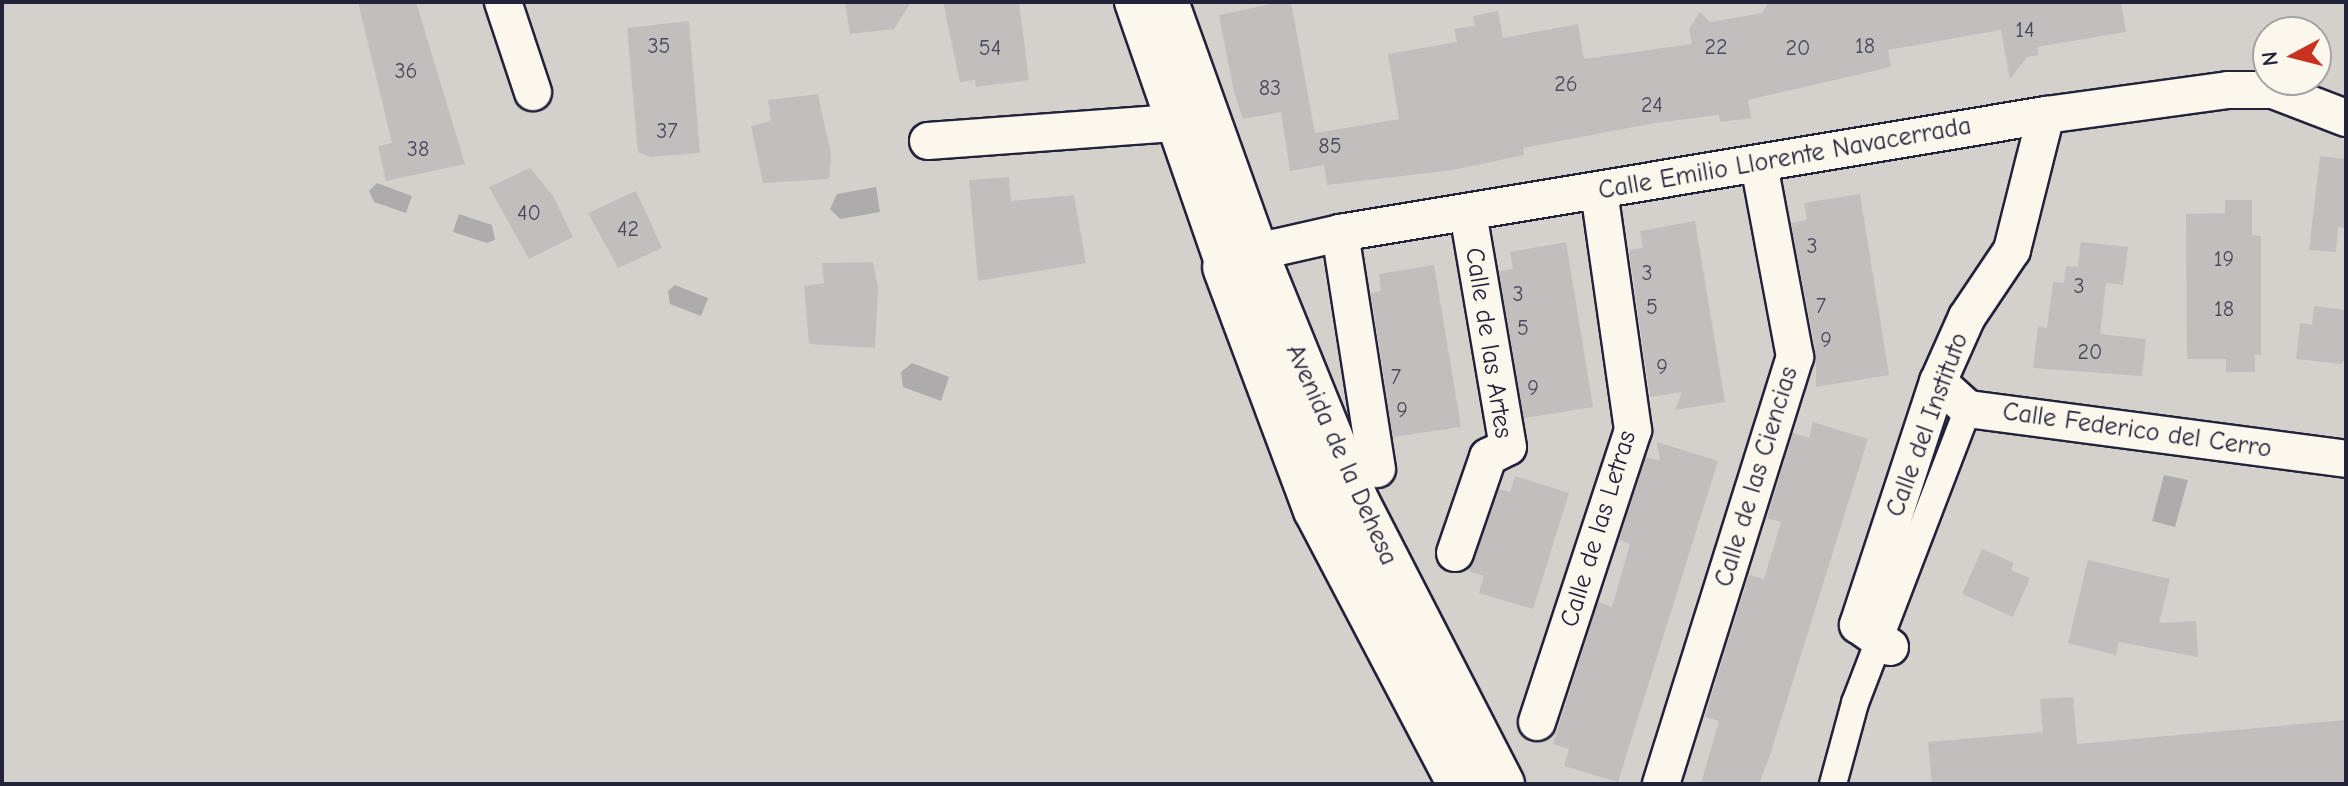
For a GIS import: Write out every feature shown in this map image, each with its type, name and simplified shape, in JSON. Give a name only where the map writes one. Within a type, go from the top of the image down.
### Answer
[{"type":"street","points":[[503,2],[533,92]]},
{"type":"street","name":"Avenida de la Dehesa","points":[[1133,2],[1189,119],[1240,260],[1316,510],[1460,784]]},
{"type":"street","name":"Avenida de la Dehesa","points":[[1166,2],[1189,119]]},
{"type":"street","name":"Calle Emilio Llorente Navacerrada","points":[[1240,260],[1340,233],[2046,115],[2228,90],[2273,90],[2346,118]]},
{"type":"street","name":"Calle del Instituto","points":[[1885,644],[1858,625],[1938,382],[1967,317],[2012,250],[2046,115]]},
{"type":"street","points":[[928,141],[1189,119]]},
{"type":"street","name":"Calle de las Ciencias","points":[[1661,784],[1795,357],[1759,165]]},
{"type":"street","name":"Calle de las Letras","points":[[1537,722],[1633,430],[1599,190]]},
{"type":"street","name":"Calle de las Artes","points":[[1455,553],[1488,457],[1508,447],[1468,213]]},
{"type":"street","points":[[1340,233],[1377,469]]},
{"type":"street","name":"Avenida de la Dehesa","points":[[1240,260],[1355,498],[1502,784]]},
{"type":"street","name":"Calle Federico del Cerro","points":[[1938,382],[1968,409],[2346,459]]},
{"type":"street","name":"Calle del Instituto","points":[[1833,784],[1855,703],[1885,644],[1968,409]]},
{"type":"shaded area","points":[[2,2],[2346,2],[2346,784],[2,784]]},
{"type":"shaded area","points":[[377,183],[412,196],[406,213],[374,202],[369,191]]},
{"type":"shaded area","points":[[876,187],[880,212],[840,219],[830,209],[837,194]]},
{"type":"shaded area","points":[[459,214],[492,225],[495,240],[487,243],[453,232]]},
{"type":"shaded area","points":[[675,285],[708,298],[701,316],[670,304],[668,291]]},
{"type":"shaded area","points":[[912,363],[949,377],[941,401],[903,387],[901,372]]},
{"type":"shaded area","points":[[2164,475],[2188,480],[2175,527],[2152,521]]},
{"type":"building","points":[[358,2],[416,2],[465,164],[386,181],[378,146],[392,143]]},
{"type":"building","points":[[845,2],[911,2],[894,29],[850,34]]},
{"type":"building","points":[[943,2],[1019,2],[1029,80],[976,87],[975,80],[960,82]]},
{"type":"building","points":[[1291,2],[1315,133],[1399,119],[1388,54],[1457,42],[1454,29],[1475,26],[1473,16],[1498,11],[1503,38],[1578,24],[1584,59],[1692,44],[1689,29],[1700,12],[1710,22],[1762,13],[1769,2],[2121,2],[2126,32],[2037,47],[2039,55],[2027,57],[2010,79],[2001,30],[1888,50],[1891,67],[1748,100],[1751,118],[1720,122],[1719,115],[1655,123],[1523,148],[1524,155],[1453,170],[1327,185],[1324,165],[1290,171],[1281,112],[1243,119],[1234,92],[1219,15]]},
{"type":"building","points":[[689,21],[700,153],[650,157],[638,152],[627,28]]},
{"type":"building","points":[[818,94],[831,154],[829,179],[763,183],[751,126],[771,121],[768,100]]},
{"type":"building","points":[[2320,156],[2346,159],[2346,228],[2338,227],[2336,252],[2309,250]]},
{"type":"building","points":[[530,168],[553,196],[573,237],[529,259],[489,187]]},
{"type":"building","points":[[1009,177],[1011,201],[1074,195],[1086,263],[978,281],[969,180]]},
{"type":"building","points":[[636,191],[662,248],[618,268],[588,213]]},
{"type":"building","points":[[1860,194],[1889,375],[1816,387],[1816,353],[1791,223],[1807,220],[1804,203]]},
{"type":"building","points":[[2225,200],[2252,200],[2252,235],[2261,236],[2261,355],[2255,354],[2255,372],[2226,372],[2226,359],[2187,359],[2186,214],[2225,213]]},
{"type":"building","points":[[1695,221],[1725,402],[1675,410],[1682,392],[1650,397],[1629,250],[1643,248],[1640,231]]},
{"type":"building","points":[[1566,242],[1593,407],[1524,418],[1499,271],[1513,269],[1510,252]]},
{"type":"building","points":[[2081,242],[2128,247],[2123,285],[2106,283],[2100,334],[2146,339],[2142,376],[2033,368],[2038,326],[2047,328],[2053,282],[2064,283],[2066,266],[2078,267]]},
{"type":"building","points":[[873,262],[878,288],[875,348],[809,344],[804,286],[824,283],[822,263]]},
{"type":"building","points":[[1434,265],[1461,427],[1393,437],[1371,293],[1381,291],[1379,274]]},
{"type":"building","points":[[2314,306],[2346,310],[2346,357],[2341,364],[2296,359],[2300,323],[2312,325]]},
{"type":"building","points":[[1813,422],[1868,439],[1759,784],[1701,784],[1719,721],[1705,717],[1722,661],[1749,575],[1764,579],[1781,522],[1767,518],[1793,433],[1809,438]]},
{"type":"building","points":[[1657,442],[1718,461],[1618,782],[1564,766],[1569,749],[1553,744],[1598,602],[1612,607],[1630,544],[1619,540],[1646,457],[1660,461]]},
{"type":"building","points":[[1515,476],[1569,493],[1533,609],[1479,593],[1484,576],[1468,571],[1499,489],[1510,492]]},
{"type":"building","points":[[1982,549],[2014,563],[2011,570],[2030,578],[2013,617],[1962,594]]},
{"type":"building","points":[[2088,560],[2170,579],[2159,623],[2196,621],[2198,657],[2119,642],[2116,655],[2068,643]]},
{"type":"building","points":[[2073,697],[2077,744],[2346,720],[2346,784],[1932,784],[1928,742],[2043,732],[2040,699]]}]
